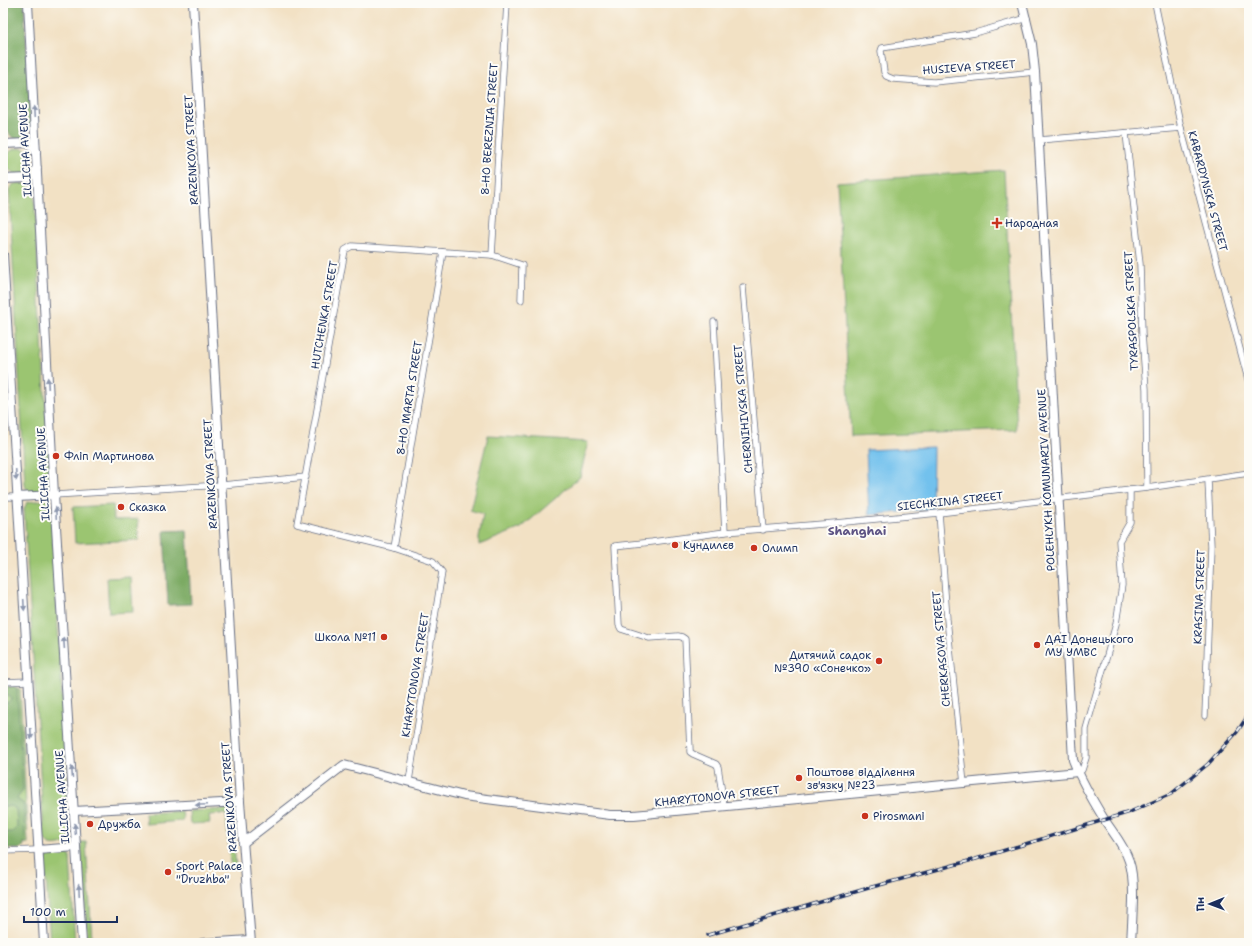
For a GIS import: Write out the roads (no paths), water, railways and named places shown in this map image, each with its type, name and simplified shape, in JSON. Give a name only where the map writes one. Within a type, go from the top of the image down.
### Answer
[{"type":"main road","name":"ILLICHA AVENUE","points":[[28,3],[54,495],[82,943]]},
{"type":"main road","name":"RAZENKOVA STREET","points":[[193,3],[240,802],[250,941]]},
{"type":"main road","name":"POLEHLYKH KOMUNARIV AVENUE","points":[[1022,3],[1027,18],[1032,44],[1035,72],[1073,760],[1104,819],[1121,844],[1129,861],[1132,884],[1131,943]]},
{"type":"main road","points":[[3,144],[28,143],[36,151]]},
{"type":"main road","points":[[3,179],[29,178],[37,168]]},
{"type":"main road","points":[[3,254],[44,943]]},
{"type":"main road","points":[[17,497],[54,495]]},
{"type":"main road","name":"KHARYTONOVA STREET","points":[[243,843],[344,765],[464,796],[610,815],[634,815],[1078,772]]},
{"type":"main road","points":[[74,811],[240,802]]},
{"type":"main road","points":[[38,850],[76,847]]},
{"type":"main road","points":[[202,943],[250,941]]},
{"type":"street","name":"8-HO BEREZNIA STREET","points":[[492,255],[507,3]]},
{"type":"street","name":"KABARDYNSKA STREET","points":[[1155,3],[1181,128],[1249,383]]},
{"type":"street","name":"HUSIEVA STREET","points":[[1027,18],[976,33],[882,48],[881,51],[884,72],[886,76],[893,79],[934,82],[1035,72]]},
{"type":"street","points":[[1039,140],[1181,128]]},
{"type":"street","name":"TYRASPOLSKA STREET","points":[[1126,133],[1140,264],[1142,334],[1146,389],[1147,488]]},
{"type":"street","name":"HUTCHENKA STREET","points":[[394,548],[297,524],[345,250],[352,246],[492,255],[522,265],[521,300]]},
{"type":"street","name":"8-HO MARTA STREET","points":[[394,548],[443,252]]},
{"type":"street","name":"CHERNIHIVSKA STREET","points":[[743,287],[763,530]]},
{"type":"street","name":"CHERNIHIVSKA STREET","points":[[714,322],[725,532]]},
{"type":"street","name":"SIECHKINA STREET","points":[[724,806],[718,767],[716,764],[690,752],[685,639],[682,636],[649,638],[621,629],[619,625],[615,546],[725,532],[763,530],[939,513],[1147,488],[1249,473]]},
{"type":"street","points":[[54,495],[222,485],[306,477]]},
{"type":"street","name":"KRASINA STREET","points":[[1205,716],[1210,546],[1208,480]]},
{"type":"street","points":[[1078,772],[1082,770],[1086,758],[1086,729],[1116,624],[1122,585],[1119,541],[1130,522],[1130,490]]},
{"type":"street","points":[[3,497],[17,497]]},
{"type":"street","name":"CHERKASOVA STREET","points":[[939,513],[964,784]]},
{"type":"street","name":"KHARYTONOVA STREET","points":[[394,548],[433,561],[442,572],[409,781]]},
{"type":"street","points":[[3,682],[28,681]]},
{"type":"street","points":[[3,851],[38,850]]},
{"type":"water","points":[[933,447],[932,509],[869,515],[866,450]]},
{"type":"railway","points":[[708,935],[872,887],[976,859],[1130,812],[1171,794],[1208,764],[1237,732],[1249,714]]},
{"type":"place","name":"Народная","points":[[997,223]]},
{"type":"place","name":"Фліп Мартинова","points":[[56,456]]},
{"type":"place","name":"Сказка","points":[[121,507]]},
{"type":"place","name":"Кундилєв","points":[[675,545]]},
{"type":"place","name":"Олимп","points":[[754,548]]},
{"type":"place","name":"Школа №11","points":[[384,637]]},
{"type":"place","name":"ДАІ Донецького МУ УМВС","points":[[1037,645]]},
{"type":"place","name":"Дитячий садок №390 «Сонечко»","points":[[879,661]]},
{"type":"place","name":"Поштове відділення зв'язку №23","points":[[799,778]]},
{"type":"place","name":"Pirosmani","points":[[865,816]]},
{"type":"place","name":"Дружба","points":[[90,824]]},
{"type":"place","name":"Sport Palace \"Druzhba\"","points":[[168,872]]},
{"type":"district","name":"Shanghai","points":[[857,531]]}]
